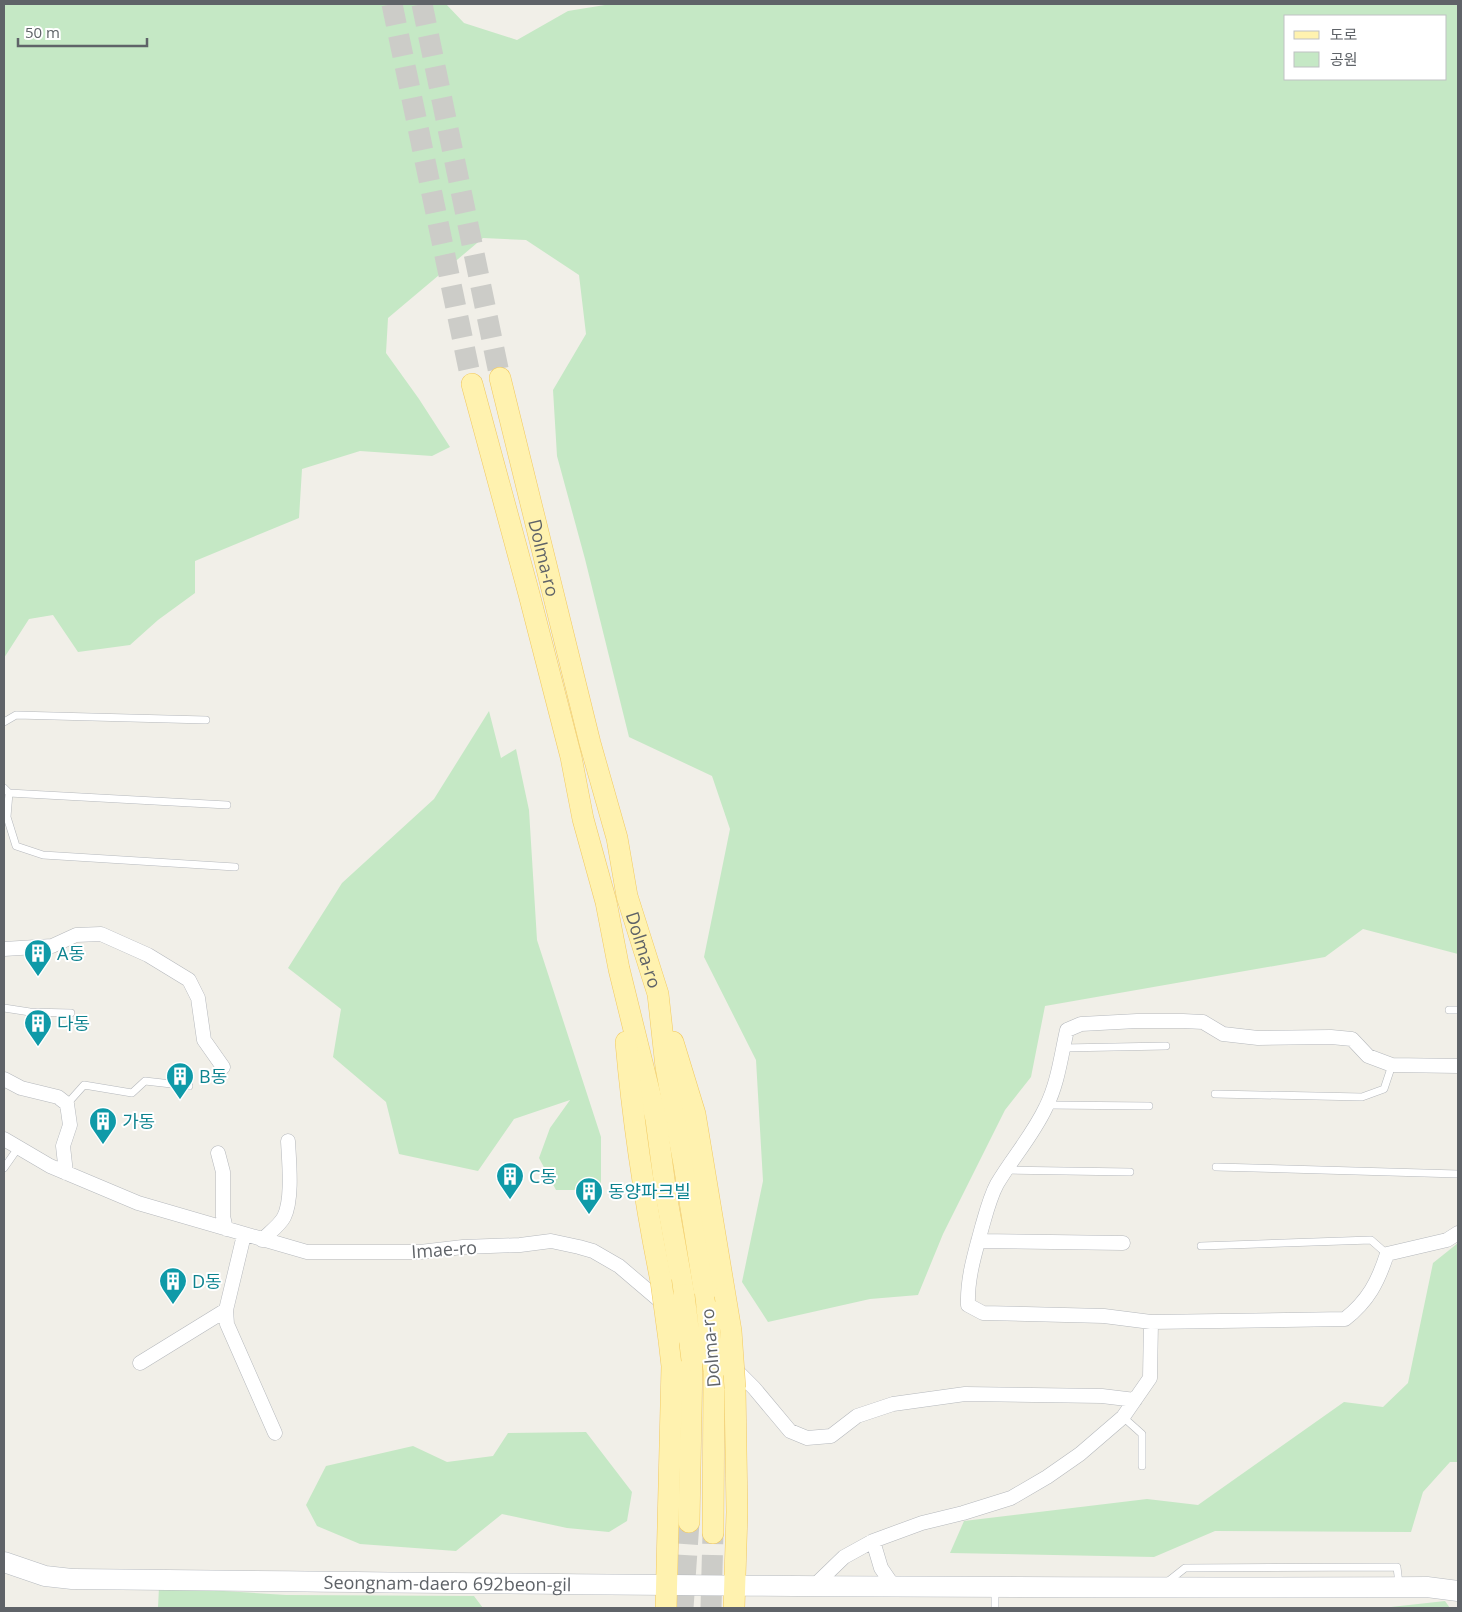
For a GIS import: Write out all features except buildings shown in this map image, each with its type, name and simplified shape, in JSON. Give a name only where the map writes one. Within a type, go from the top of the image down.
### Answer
[{"type":"main road","name":"Dolma-ro","points":[[500,378],[590,743],[617,838],[627,896],[658,994],[666,1067],[707,1308],[714,1370],[713,1533]]},
{"type":"main road","name":"Dolma-ro","points":[[472,384],[571,757],[583,819],[606,902],[619,969],[656,1118],[666,1194],[684,1295],[692,1360],[689,1522]]},
{"type":"main road","points":[[619,969],[631,1092],[646,1207],[660,1281],[672,1366],[666,1608]]},
{"type":"main road","points":[[658,994],[695,1114],[731,1331],[735,1388],[737,1512],[734,1608]]},
{"type":"street","points":[[4,948],[52,946],[76,935],[101,934],[148,955],[189,980],[198,998],[204,1040],[222,1067]]},
{"type":"street","points":[[1458,1066],[1392,1064],[1368,1056],[1352,1039],[1331,1037],[1258,1038],[1223,1034],[1203,1022],[1137,1021],[1081,1024],[1067,1030],[1058,1072],[1047,1105],[1034,1131],[996,1185],[972,1262],[968,1287],[968,1306],[983,1313],[1104,1316],[1150,1322],[1345,1319],[1360,1307],[1380,1277],[1387,1254],[1447,1240],[1458,1233]]},
{"type":"street","points":[[4,1079],[21,1088],[58,1098],[67,1104],[70,1125],[63,1146],[66,1172]]},
{"type":"street","name":"Imae-ro","points":[[4,1139],[66,1172],[138,1203],[262,1240],[312,1252],[420,1252],[551,1241],[593,1252],[619,1266],[691,1326],[754,1388],[790,1431],[806,1438],[831,1436],[857,1416],[893,1404],[965,1394],[1102,1396],[1135,1400]]},
{"type":"street","points":[[262,1240],[284,1217],[290,1175],[288,1141]]},
{"type":"street","points":[[218,1153],[223,1172],[223,1216],[226,1229]]},
{"type":"street","points":[[244,1234],[226,1310],[227,1324],[275,1433]]},
{"type":"street","points":[[978,1241],[1123,1243]]},
{"type":"street","points":[[140,1363],[226,1310]]},
{"type":"street","points":[[813,1587],[844,1557],[872,1541],[922,1523],[963,1514],[1011,1498],[1047,1477],[1080,1454],[1123,1416],[1150,1378],[1150,1322]]},
{"type":"street","points":[[872,1541],[882,1568],[894,1587]]},
{"type":"street","name":"Seongnam-daero 692beon-gil","points":[[4,1562],[45,1576],[72,1579],[813,1587],[1427,1587],[1458,1591]]},
{"type":"lane","points":[[4,722],[16,715],[206,720]]},
{"type":"lane","points":[[227,805],[6,790],[7,817],[16,846],[43,855],[235,867]]},
{"type":"lane","points":[[4,1008],[30,1012],[71,1013]]},
{"type":"lane","points":[[1449,1010],[1458,1010]]},
{"type":"lane","points":[[1063,1048],[1166,1046]]},
{"type":"lane","points":[[1215,1094],[1362,1097],[1384,1088],[1392,1064]]},
{"type":"lane","points":[[67,1104],[84,1084],[132,1092],[145,1081],[189,1086]]},
{"type":"lane","points":[[1047,1105],[1149,1106]]},
{"type":"lane","points":[[4,1168],[18,1148]]},
{"type":"lane","points":[[1216,1167],[1458,1174]]},
{"type":"lane","points":[[1007,1170],[1130,1172]]},
{"type":"lane","points":[[1201,1246],[1371,1240],[1387,1254]]},
{"type":"lane","points":[[1123,1416],[1142,1434],[1142,1466]]},
{"type":"lane","points":[[995,1588],[995,1608]]},
{"type":"green space","points":[[4,4],[446,4],[464,23],[517,40],[568,11],[611,4],[1458,4],[1458,954],[1363,929],[1325,957],[1045,1006],[1031,1077],[1005,1110],[943,1234],[918,1295],[870,1299],[768,1322],[742,1282],[763,1181],[756,1060],[704,957],[730,829],[712,776],[629,737],[585,559],[557,456],[553,390],[586,334],[579,275],[526,240],[483,238],[388,318],[386,353],[450,447],[432,456],[360,451],[302,469],[299,518],[195,561],[195,593],[158,620],[130,645],[78,652],[53,615],[29,619],[4,658]]},
{"type":"green space","points":[[489,711],[501,758],[516,749],[529,810],[537,940],[601,1137],[601,1190],[556,1190],[539,1158],[550,1128],[570,1100],[514,1119],[478,1171],[399,1154],[386,1102],[333,1057],[341,1009],[288,968],[342,883],[434,799]]},
{"type":"green space","points":[[1458,1243],[1458,1462],[1450,1462],[1423,1492],[1411,1532],[1215,1531],[1154,1557],[950,1553],[964,1521],[1147,1499],[1198,1505],[1344,1402],[1383,1407],[1408,1383],[1433,1263]]},
{"type":"green space","points":[[586,1432],[632,1492],[627,1521],[609,1532],[567,1528],[502,1514],[456,1551],[360,1544],[317,1526],[306,1505],[326,1466],[413,1446],[447,1462],[493,1456],[508,1433]]},
{"type":"green space","points":[[159,1587],[286,1595],[474,1596],[483,1608],[158,1608]]},
{"type":"green space","points":[[1445,1601],[1450,1608],[1382,1608]]},
{"type":"tunnel","points":[[392,4],[472,384]]},
{"type":"tunnel","points":[[422,4],[500,378]]},
{"type":"tunnel","points":[[683,1608],[689,1522]]},
{"type":"tunnel","points":[[711,1608],[713,1533]]},
{"type":"place","name":"A동","points":[[38,977]]},
{"type":"place","name":"다동","points":[[38,1047]]},
{"type":"place","name":"B동","points":[[180,1100]]},
{"type":"place","name":"가동","points":[[103,1145]]},
{"type":"place","name":"C동","points":[[510,1200]]},
{"type":"place","name":"동양파크빌","points":[[589,1215]]},
{"type":"place","name":"D동","points":[[173,1305]]}]
